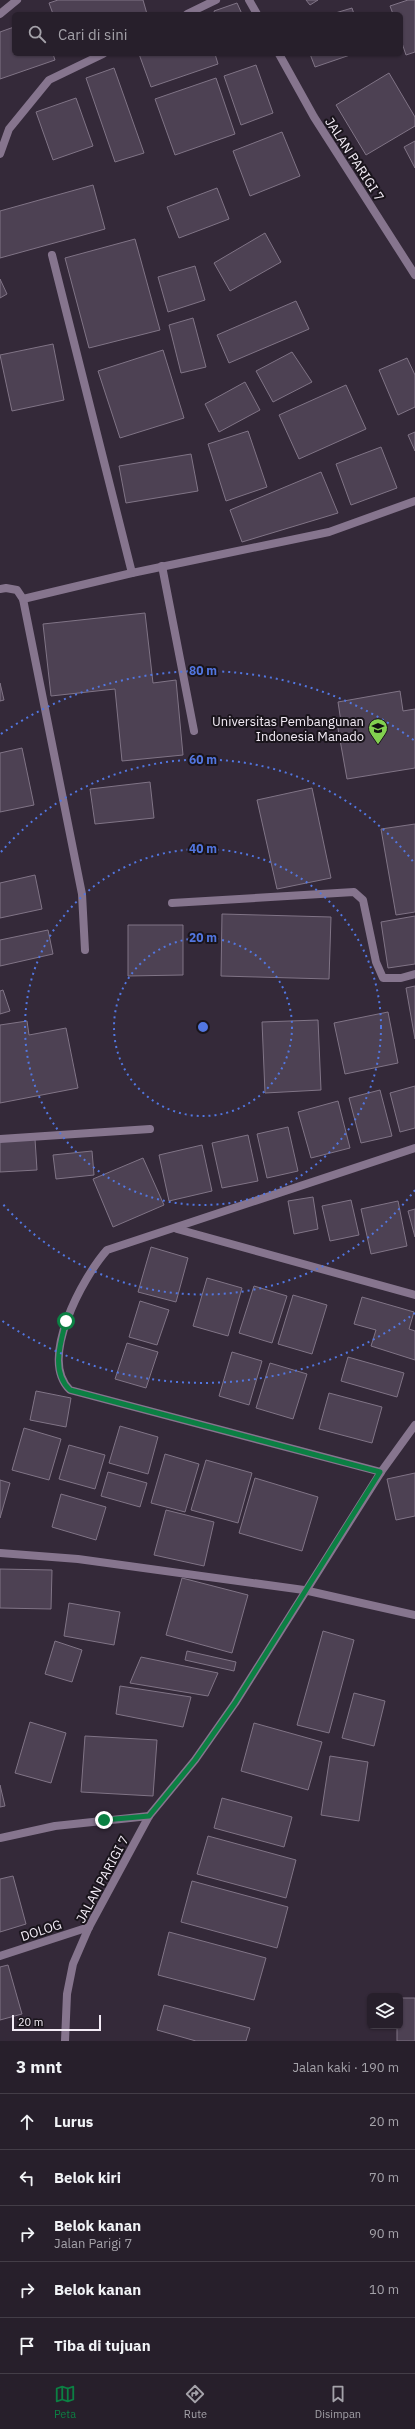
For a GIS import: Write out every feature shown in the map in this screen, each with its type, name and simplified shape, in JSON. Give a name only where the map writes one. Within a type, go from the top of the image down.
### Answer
[{"type":"street","points":[[0,14],[17,0]]},
{"type":"street","points":[[190,12],[216,0]]},
{"type":"street","points":[[250,0],[256,12]]},
{"type":"street","points":[[0,154],[9,129],[49,80],[99,56]]},
{"type":"street","name":"JALAN PARIGI 7","points":[[280,56],[314,117],[415,275]]},
{"type":"street","points":[[52,255],[132,573]]},
{"type":"street","points":[[23,599],[162,566],[329,532],[415,501]]},
{"type":"street","points":[[162,566],[194,731]]},
{"type":"street","points":[[0,589],[6,588],[17,590],[23,599],[82,894],[85,950]]},
{"type":"street","points":[[172,903],[354,892],[363,900],[376,962],[383,978],[401,978],[415,974]]},
{"type":"street","points":[[0,1139],[150,1129]]},
{"type":"street","points":[[380,1472],[70,1390],[62,1382],[59,1370],[59,1349],[66,1321],[94,1265],[107,1250],[415,1148]]},
{"type":"street","points":[[176,1228],[415,1295]]},
{"type":"street","name":"JALAN PARIGI 7","points":[[65,2041],[67,1994],[73,1964],[89,1927],[149,1816],[195,1760],[222,1722],[304,1590],[380,1472],[415,1425]]},
{"type":"street","points":[[0,1553],[78,1559],[304,1590],[415,1615]]},
{"type":"street","points":[[0,1838],[55,1826],[149,1816]]},
{"type":"street","name":"DOLOG","points":[[0,1956],[89,1927]]},
{"type":"building","points":[[58,0],[143,0],[146,12],[52,12],[49,3]]},
{"type":"building","points":[[306,0],[318,0],[310,5]]},
{"type":"building","points":[[408,0],[415,0],[415,52],[406,55],[403,46],[403,12],[392,12],[390,6]]},
{"type":"building","points":[[237,3],[241,12],[214,12]]},
{"type":"building","points":[[352,8],[353,12],[339,12]]},
{"type":"building","points":[[12,28],[12,56],[54,56],[55,60],[0,79],[0,32]]},
{"type":"building","points":[[140,56],[216,56],[218,64],[151,87]]},
{"type":"building","points":[[311,56],[347,56],[315,67]]},
{"type":"building","points":[[256,65],[273,113],[241,125],[224,76]]},
{"type":"building","points":[[114,68],[144,153],[115,162],[86,78]]},
{"type":"building","points":[[389,73],[415,117],[415,126],[366,155],[336,105]]},
{"type":"building","points":[[216,78],[235,134],[175,155],[155,99]]},
{"type":"building","points":[[76,98],[93,146],[53,160],[36,112]]},
{"type":"building","points":[[282,132],[300,176],[250,196],[233,151]]},
{"type":"building","points":[[415,141],[415,168],[404,147]]},
{"type":"building","points":[[93,185],[105,229],[0,258],[0,211]]},
{"type":"building","points":[[217,188],[229,219],[179,238],[167,207]]},
{"type":"building","points":[[265,233],[281,262],[230,291],[214,263]]},
{"type":"building","points":[[135,239],[160,330],[89,348],[65,258]]},
{"type":"building","points":[[195,266],[205,300],[168,312],[158,277]]},
{"type":"building","points":[[0,279],[7,294],[0,298]]},
{"type":"building","points":[[296,301],[309,329],[229,363],[217,335]]},
{"type":"building","points":[[193,318],[206,367],[181,373],[169,325]]},
{"type":"building","points":[[53,344],[64,400],[12,411],[0,355]]},
{"type":"building","points":[[163,350],[184,418],[120,438],[98,371]]},
{"type":"building","points":[[292,352],[312,382],[273,402],[256,371]]},
{"type":"building","points":[[407,358],[415,375],[415,407],[398,415],[379,370]]},
{"type":"building","points":[[245,382],[260,410],[219,432],[205,404]]},
{"type":"building","points":[[346,385],[366,429],[299,459],[279,415]]},
{"type":"building","points":[[248,431],[267,487],[226,501],[208,444]]},
{"type":"building","points":[[415,432],[415,451],[408,435]]},
{"type":"building","points":[[381,447],[397,488],[351,505],[336,464]]},
{"type":"building","points":[[191,454],[198,491],[126,503],[119,466]]},
{"type":"building","points":[[321,472],[338,513],[242,542],[230,510]]},
{"type":"building","points":[[145,613],[153,683],[176,680],[183,755],[122,761],[115,689],[51,696],[43,624]]},
{"type":"building","points":[[0,683],[4,700],[0,701]]},
{"type":"building","name":"Universitas Pembangunan Indonesia Manado","points":[[400,691],[403,711],[415,709],[415,768],[347,779],[337,723],[341,722],[338,702]]},
{"type":"building","points":[[22,748],[34,805],[0,812],[0,753]]},
{"type":"building","points":[[150,782],[154,818],[95,824],[90,789]]},
{"type":"building","points":[[312,788],[331,878],[277,889],[257,800]]},
{"type":"building","points":[[415,824],[415,912],[396,915],[381,829]]},
{"type":"building","points":[[35,875],[42,909],[0,918],[0,883]]},
{"type":"building","points":[[222,914],[331,917],[329,979],[221,976]]},
{"type":"building","points":[[415,916],[415,964],[388,968],[381,922]]},
{"type":"building","points":[[128,925],[183,925],[183,975],[128,976]]},
{"type":"building","points":[[48,930],[53,954],[0,966],[0,940]]},
{"type":"building","points":[[415,986],[415,1039],[406,988]]},
{"type":"building","points":[[3,990],[10,1011],[0,1014],[0,991]]},
{"type":"building","points":[[388,1012],[398,1063],[345,1074],[334,1023]]},
{"type":"building","points":[[318,1020],[321,1090],[265,1093],[262,1022]]},
{"type":"building","points":[[27,1021],[29,1035],[66,1028],[78,1088],[0,1103],[0,1025]]},
{"type":"building","points":[[415,1086],[415,1128],[400,1132],[390,1093]]},
{"type":"building","points":[[380,1090],[392,1136],[361,1143],[349,1098]]},
{"type":"building","points":[[338,1101],[350,1148],[311,1158],[298,1112]]},
{"type":"building","points":[[288,1127],[298,1171],[267,1178],[257,1134]]},
{"type":"building","points":[[248,1135],[258,1181],[222,1188],[212,1143]]},
{"type":"building","points":[[35,1139],[37,1170],[0,1172],[0,1141]]},
{"type":"building","points":[[202,1145],[212,1191],[169,1201],[159,1155]]},
{"type":"building","points":[[92,1151],[94,1175],[56,1179],[53,1155]]},
{"type":"building","points":[[143,1158],[164,1205],[113,1227],[93,1179]]},
{"type":"building","points":[[313,1197],[318,1229],[294,1234],[288,1201]]},
{"type":"building","points":[[351,1200],[359,1235],[330,1241],[322,1206]]},
{"type":"building","points":[[398,1201],[407,1246],[371,1254],[361,1209]]},
{"type":"building","points":[[415,1209],[415,1237],[408,1211]]},
{"type":"building","points":[[151,1247],[188,1258],[176,1302],[138,1292]]},
{"type":"building","points":[[207,1278],[242,1288],[228,1336],[193,1326]]},
{"type":"building","points":[[254,1286],[287,1296],[272,1343],[239,1333]]},
{"type":"building","points":[[293,1295],[327,1305],[312,1354],[278,1344]]},
{"type":"building","points":[[362,1297],[414,1312],[409,1329],[415,1331],[415,1360],[371,1346],[376,1330],[354,1324]]},
{"type":"building","points":[[140,1301],[169,1310],[157,1345],[129,1337]]},
{"type":"building","points":[[127,1343],[158,1352],[146,1388],[115,1379]]},
{"type":"building","points":[[232,1352],[262,1361],[249,1405],[219,1396]]},
{"type":"building","points":[[348,1357],[404,1373],[397,1397],[341,1381]]},
{"type":"building","points":[[270,1363],[307,1374],[293,1419],[256,1408]]},
{"type":"building","points":[[36,1391],[71,1398],[66,1427],[30,1420]]},
{"type":"building","points":[[329,1393],[382,1407],[372,1443],[319,1429]]},
{"type":"building","points":[[120,1426],[158,1437],[148,1474],[109,1463]]},
{"type":"building","points":[[24,1428],[61,1439],[49,1480],[12,1470]]},
{"type":"building","points":[[69,1445],[105,1455],[95,1489],[59,1479]]},
{"type":"building","points":[[165,1454],[199,1464],[185,1512],[151,1503]]},
{"type":"building","points":[[206,1460],[252,1473],[238,1523],[191,1510]]},
{"type":"building","points":[[108,1472],[147,1483],[140,1507],[101,1496]]},
{"type":"building","points":[[415,1473],[415,1516],[396,1520],[387,1479]]},
{"type":"building","points":[[255,1478],[318,1497],[302,1551],[239,1533]]},
{"type":"building","points":[[0,1480],[10,1483],[0,1518]]},
{"type":"building","points":[[61,1494],[106,1507],[96,1540],[52,1527]]},
{"type":"building","points":[[166,1510],[214,1522],[204,1566],[154,1555]]},
{"type":"building","points":[[0,1569],[52,1570],[51,1609],[0,1608]]},
{"type":"building","points":[[182,1578],[248,1595],[232,1653],[166,1635]]},
{"type":"building","points":[[69,1603],[120,1612],[114,1645],[64,1636]]},
{"type":"building","points":[[323,1631],[354,1640],[329,1733],[297,1725]]},
{"type":"building","points":[[55,1641],[82,1650],[72,1682],[45,1674]]},
{"type":"building","points":[[187,1651],[236,1662],[234,1671],[185,1660]]},
{"type":"building","points":[[141,1657],[218,1673],[208,1696],[130,1683]]},
{"type":"building","points":[[120,1686],[191,1697],[183,1727],[116,1714]]},
{"type":"building","points":[[354,1693],[385,1701],[374,1746],[342,1738]]},
{"type":"building","points":[[30,1722],[66,1733],[51,1783],[15,1773]]},
{"type":"building","points":[[254,1723],[322,1742],[308,1790],[241,1771]]},
{"type":"building","points":[[85,1736],[157,1740],[153,1796],[81,1792]]},
{"type":"building","points":[[330,1756],[368,1762],[359,1821],[321,1815]]},
{"type":"building","points":[[0,1785],[5,1806],[0,1807]]},
{"type":"building","points":[[222,1798],[292,1817],[284,1847],[214,1828]]},
{"type":"building","points":[[208,1836],[296,1860],[286,1898],[197,1874]]},
{"type":"building","points":[[13,1876],[26,1924],[0,1932],[0,1879]]},
{"type":"building","points":[[192,1881],[288,1907],[277,1948],[181,1922]]},
{"type":"building","points":[[169,1932],[266,1958],[254,2000],[158,1975]]},
{"type":"building","points":[[8,1965],[22,2014],[0,2020],[0,1967]]},
{"type":"building","points":[[403,1998],[415,1998],[415,2041],[397,2041],[397,2029],[403,2029]]},
{"type":"building","points":[[164,2005],[250,2028],[246,2041],[196,2041],[157,2030]]},
{"type":"place","name":"Universitas Pembangunan Indonesia Manado","points":[[378,745]]},
{"type":"route","points":[[66,1321],[59,1349],[59,1370],[62,1382],[70,1390],[380,1472],[304,1590],[235,1703],[195,1760],[149,1816],[104,1820]]}]
